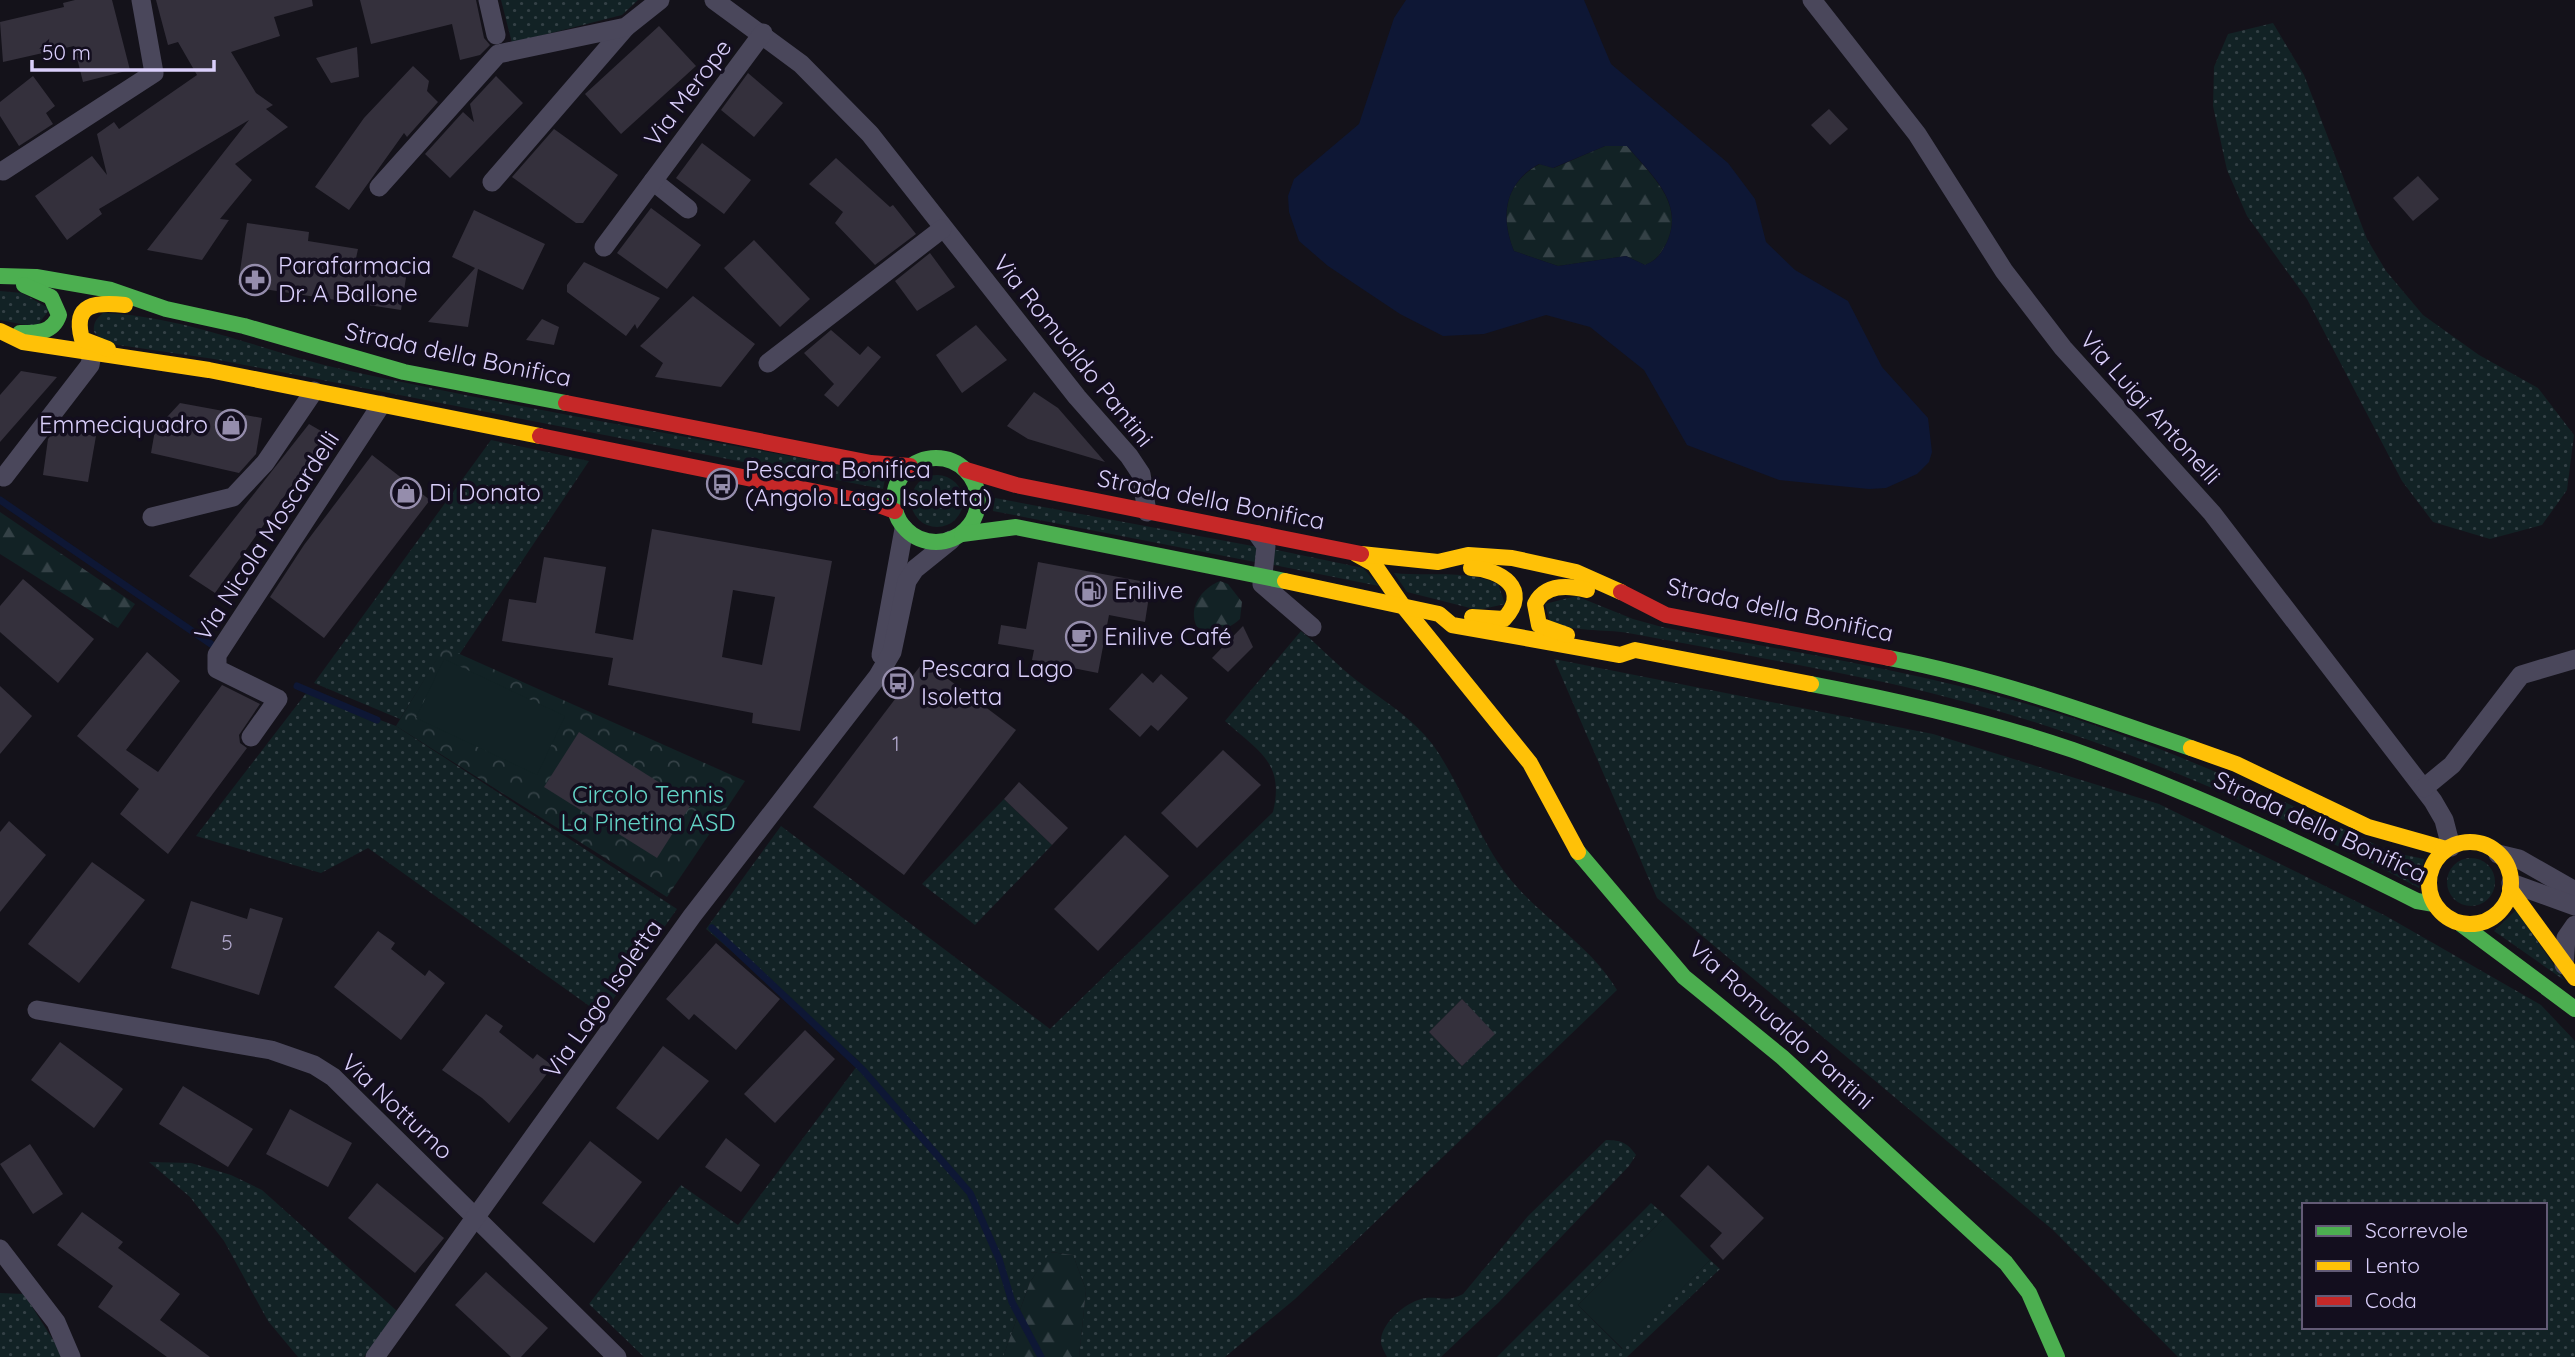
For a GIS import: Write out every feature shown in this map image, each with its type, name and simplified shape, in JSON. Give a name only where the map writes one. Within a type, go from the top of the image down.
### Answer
[{"type":"main road","name":"Strada della Bonifica","points":[[0,278],[36,276],[93,287],[156,302],[166,309],[244,326],[404,372],[872,463],[910,466]]},
{"type":"main road","points":[[0,278],[47,291],[57,304],[58,317],[54,328],[44,334],[0,331]]},
{"type":"main road","points":[[118,355],[82,339],[80,330],[87,308],[101,302],[155,312],[166,309]]},
{"type":"main road","points":[[0,331],[23,342],[92,354],[118,355],[314,391],[644,456],[876,504],[895,511]]},
{"type":"main road","points":[[939,458],[966,470],[977,488],[978,508],[957,537],[926,542],[904,528],[895,511],[894,491],[910,466],[939,458]]},
{"type":"main road","name":"Strada della Bonifica","points":[[966,470],[1016,485],[1354,553],[1438,562],[1447,556],[1479,554],[1587,575],[1629,594],[1645,607],[1666,615],[1945,669],[2045,696],[2236,764],[2368,827],[2448,848]]},
{"type":"main road","name":"Strada della Bonifica","points":[[957,537],[1016,527],[1439,614],[1452,625],[1620,655],[1635,650],[1895,702],[2018,732],[2175,786],[2320,852],[2417,901],[2434,904]]},
{"type":"main road","name":"Via Romualdo Pantini","points":[[1354,553],[1374,564],[1402,606],[1530,762],[1572,845],[1684,977],[1782,1057],[2006,1263],[2029,1293],[2057,1357]]},
{"type":"main road","points":[[1438,562],[1447,566],[1496,572],[1508,582],[1513,598],[1512,610],[1504,619],[1491,621],[1439,614]]},
{"type":"main road","points":[[1635,650],[1621,642],[1545,630],[1535,619],[1536,609],[1545,591],[1559,585],[1583,589],[1625,606],[1645,607]]},
{"type":"main road","points":[[2569,971],[2511,886],[2505,863],[2498,854],[2476,843],[2448,848],[2435,860],[2429,875],[2429,890],[2434,904],[2448,918],[2461,923],[2575,1009]]},
{"type":"main road","points":[[2461,923],[2487,920],[2506,902],[2511,886]]},
{"type":"street","points":[[3,171],[154,73],[141,0]]},
{"type":"street","points":[[488,0],[496,35]]},
{"type":"street","points":[[492,182],[626,27],[660,0]]},
{"type":"street","name":"Via Romualdo Pantini","points":[[714,0],[763,33],[801,64],[870,134],[942,229],[1077,397],[1129,456],[1141,474],[1147,512]]},
{"type":"street","name":"Via Luigi Antonelli","points":[[1812,0],[1917,134],[2004,271],[2063,348],[2220,522],[2424,788],[2440,811],[2448,848]]},
{"type":"street","points":[[379,187],[498,54],[626,27]]},
{"type":"street","name":"Via Merope","points":[[604,247],[763,33]]},
{"type":"street","name":"Via Merope","points":[[653,181],[688,209]]},
{"type":"street","points":[[768,363],[942,229]]},
{"type":"street","points":[[4,477],[90,365],[92,354]]},
{"type":"street","points":[[152,517],[233,496],[265,463],[314,391]]},
{"type":"street","name":"Via Nicola Moscardelli","points":[[251,737],[278,699],[217,669],[217,654],[382,405]]},
{"type":"street","name":"Via Lago Isoletta","points":[[878,676],[886,618],[904,528]]},
{"type":"street","points":[[1258,535],[1266,546],[1261,576],[1264,588],[1312,627]]},
{"type":"street","name":"Via Lago Isoletta","points":[[375,1357],[692,916],[878,676],[892,652],[907,581],[915,569],[957,537]]},
{"type":"street","points":[[2424,788],[2452,765],[2521,675],[2575,659]]},
{"type":"street","points":[[2498,854],[2519,859],[2575,891]]},
{"type":"street","points":[[2511,886],[2575,906]]},
{"type":"street","points":[[2569,971],[2566,939],[2575,925]]},
{"type":"street","name":"Via Notturno","points":[[37,1010],[271,1050],[314,1065],[346,1089],[617,1357]]},
{"type":"street","points":[[0,1249],[56,1322],[71,1357]]},
{"type":"green space","points":[[501,0],[638,0],[622,15],[512,43]]},
{"type":"green space","points":[[2273,23],[2304,75],[2367,239],[2386,271],[2423,315],[2479,355],[2538,388],[2574,435],[2567,490],[2542,525],[2490,539],[2433,522],[2402,481],[2307,299],[2247,216],[2227,170],[2213,106],[2214,67],[2228,34]]},
{"type":"green space","points":[[1605,146],[1627,146],[1655,179],[1668,202],[1672,214],[1671,228],[1667,242],[1658,256],[1645,265],[1626,256],[1558,266],[1514,251],[1507,225],[1507,213],[1508,201],[1519,181],[1540,164],[1554,168]]},
{"type":"green space","points":[[0,291],[22,293],[50,309],[36,327],[0,320]]},
{"type":"green space","points":[[103,313],[165,321],[315,363],[412,384],[886,474],[883,489],[214,359],[105,343],[94,332],[96,321]]},
{"type":"green space","points":[[491,440],[589,461],[459,655],[444,648],[400,719],[314,683]]},
{"type":"green space","points":[[937,475],[956,482],[963,501],[956,520],[937,527],[918,520],[911,501],[918,482]]},
{"type":"green space","points":[[995,498],[1258,547],[1255,562],[993,511]]},
{"type":"green space","points":[[0,512],[135,604],[118,628],[0,554]]},
{"type":"green space","points":[[1272,549],[1363,568],[1379,586],[1269,564]]},
{"type":"green space","points":[[1394,573],[1460,575],[1486,579],[1498,584],[1505,604],[1478,610],[1407,592]]},
{"type":"green space","points":[[1220,581],[1228,584],[1242,602],[1240,619],[1220,630],[1197,627],[1194,613],[1198,600],[1207,588]]},
{"type":"green space","points":[[1576,596],[1633,619],[1662,627],[1840,660],[1972,689],[2113,732],[2207,768],[2391,852],[2424,859],[2419,888],[2291,823],[2226,794],[2094,742],[2026,720],[1958,700],[1856,676],[1628,633],[1578,629],[1550,622],[1545,604]]},
{"type":"green space","points":[[1301,631],[1344,670],[1424,734],[1453,777],[1487,844],[1507,875],[1534,904],[1593,958],[1617,990],[1295,1299],[1225,1357],[1079,1357],[1086,1290],[1073,1255],[1051,1252],[1030,1282],[1003,1357],[644,1357],[589,1304],[681,1185],[738,1225],[860,1062],[706,929],[781,826],[1050,1029],[1273,812],[1276,795],[1272,769],[1258,750],[1225,721]],"holes":[[[1462,999],[1494,1034],[1462,1066],[1429,1032]]]},
{"type":"green space","name":"Circolo Tennis La Pinetina ASD","points":[[444,647],[745,781],[667,897],[396,726]]},
{"type":"green space","points":[[444,659],[565,716],[537,775],[416,718]]},
{"type":"green space","points":[[1554,659],[1933,734],[2159,804],[2386,916],[2541,1005],[2575,1041],[2575,1357],[2178,1357],[2053,1230],[1657,898]]},
{"type":"green space","points":[[307,692],[396,726],[677,909],[602,1015],[368,848],[321,873],[196,836]]},
{"type":"green space","points":[[1004,799],[1052,845],[975,925],[922,884]]},
{"type":"green space","points":[[2471,858],[2488,865],[2495,882],[2488,899],[2471,906],[2454,899],[2447,882],[2454,865]]},
{"type":"green space","points":[[2516,910],[2564,980],[2494,931]]},
{"type":"green space","points":[[1606,1140],[1624,1143],[1636,1155],[1629,1166],[1499,1302],[1441,1357],[1387,1357],[1381,1344],[1382,1335],[1396,1314],[1419,1300],[1449,1299],[1463,1294],[1528,1216]]},
{"type":"green space","points":[[149,1162],[191,1163],[231,1175],[262,1190],[397,1311],[364,1357],[298,1357],[268,1321],[224,1241],[190,1197]]},
{"type":"green space","points":[[1651,1203],[1666,1216],[1578,1305],[1622,1349],[1710,1260],[1720,1269],[1627,1357],[1497,1357]]},
{"type":"green space","points":[[1666,1216],[1710,1260],[1623,1349],[1578,1305]]},
{"type":"green space","points":[[1050,1252],[1073,1255],[1086,1290],[1079,1357],[1003,1357],[1030,1282]]},
{"type":"green space","points":[[0,1293],[24,1294],[64,1357],[0,1357]]},
{"type":"water","points":[[1406,0],[1584,0],[1611,64],[1728,163],[1755,199],[1766,242],[1795,270],[1848,301],[1882,367],[1928,418],[1932,452],[1929,462],[1917,474],[1886,488],[1869,489],[1779,480],[1687,445],[1644,370],[1590,327],[1546,315],[1484,334],[1443,336],[1400,314],[1328,266],[1299,241],[1289,212],[1288,196],[1294,179],[1359,124],[1394,18]],"holes":[[[1605,146],[1627,146],[1655,179],[1669,202],[1671,228],[1667,242],[1656,259],[1645,265],[1626,256],[1558,266],[1514,251],[1507,226],[1508,202],[1518,181],[1527,172],[1539,164],[1553,168]]]},
{"type":"building","points":[[75,0],[112,0],[130,70],[83,82],[74,46],[3,62],[0,22],[64,7],[63,3]]},
{"type":"building","points":[[156,0],[312,0],[313,6],[274,17],[280,36],[231,52],[256,93],[273,105],[266,109],[288,127],[235,164],[252,180],[220,219],[229,220],[202,260],[147,250],[249,120],[99,209],[102,214],[67,240],[35,196],[92,156],[107,175],[97,134],[114,122],[119,129],[197,75],[178,42],[168,45]]},
{"type":"building","points":[[360,0],[476,0],[484,38],[490,45],[480,55],[460,60],[452,24],[371,44]]},
{"type":"building","points":[[659,26],[696,66],[621,134],[585,94]]},
{"type":"building","points":[[357,47],[359,77],[331,83],[316,58]]},
{"type":"building","points":[[413,66],[429,81],[427,91],[438,102],[407,137],[404,133],[349,210],[315,187],[364,118]]},
{"type":"building","points":[[748,73],[783,103],[754,137],[721,110]]},
{"type":"building","points":[[33,76],[55,106],[46,113],[53,124],[19,146],[0,116],[0,102]]},
{"type":"building","points":[[496,76],[523,103],[450,178],[425,154],[463,112],[474,122],[470,104]]},
{"type":"building","points":[[1829,109],[1848,129],[1830,145],[1811,125]]},
{"type":"building","points":[[554,129],[618,175],[583,223],[576,223],[512,177]]},
{"type":"building","points":[[702,143],[751,180],[724,214],[676,178]]},
{"type":"building","points":[[836,158],[890,207],[893,205],[916,234],[875,265],[835,223],[843,212],[809,184]]},
{"type":"building","points":[[2418,176],[2439,199],[2413,221],[2393,198]]},
{"type":"building","points":[[651,208],[701,245],[667,289],[617,253]]},
{"type":"building","points":[[474,210],[545,244],[523,290],[478,269],[468,327],[428,322],[475,268],[452,257]]},
{"type":"building","points":[[247,223],[309,232],[308,241],[358,249],[355,263],[407,271],[401,310],[238,285]]},
{"type":"building","points":[[754,240],[810,299],[780,327],[724,268]]},
{"type":"building","points":[[930,253],[955,287],[917,311],[895,281]]},
{"type":"building","points":[[584,262],[660,298],[637,329],[635,324],[626,336],[567,292],[567,285]]},
{"type":"building","points":[[693,296],[755,344],[721,387],[655,377],[663,363],[640,346]]},
{"type":"building","points":[[542,319],[559,327],[554,345],[526,340]]},
{"type":"building","points":[[976,325],[1007,360],[962,393],[936,355]]},
{"type":"building","points":[[831,330],[860,355],[868,346],[881,357],[838,407],[824,395],[834,384],[804,353]]},
{"type":"building","points":[[21,371],[57,377],[0,442],[0,395]]},
{"type":"building","points":[[1034,392],[1058,408],[1105,462],[1028,439],[1007,426]]},
{"type":"building","points":[[180,403],[262,418],[256,454],[239,473],[151,453],[155,430]]},
{"type":"building","points":[[309,424],[328,435],[215,593],[189,576]]},
{"type":"building","points":[[56,429],[96,436],[88,482],[43,475],[48,439]]},
{"type":"building","points":[[372,455],[430,500],[324,638],[270,597],[304,545]]},
{"type":"building","points":[[652,529],[832,561],[800,731],[752,723],[753,713],[608,685],[613,658],[502,641],[509,599],[536,603],[544,557],[606,567],[595,633],[633,640]],"holes":[[[733,590],[775,597],[762,665],[722,657]]]},
{"type":"building","points":[[1038,562],[1151,583],[1145,622],[1109,615],[1098,673],[1032,660],[1034,650],[998,644],[1001,625],[1026,629]]},
{"type":"building","points":[[23,579],[94,639],[58,683],[0,632],[0,606]]},
{"type":"building","points":[[1243,626],[1253,647],[1228,672],[1212,658]]},
{"type":"building","points":[[147,652],[180,681],[126,750],[158,772],[222,685],[260,704],[239,735],[240,743],[247,748],[168,854],[120,814],[139,789],[77,736]]},
{"type":"building","points":[[924,661],[1016,730],[904,875],[813,807]]},
{"type":"building","points":[[1142,673],[1153,683],[1161,674],[1188,698],[1158,731],[1151,725],[1140,737],[1109,709]]},
{"type":"building","points":[[0,686],[32,716],[0,754]]},
{"type":"building","points":[[579,732],[692,803],[657,858],[544,787]]},
{"type":"building","points":[[1223,750],[1261,785],[1197,848],[1161,813]]},
{"type":"building","points":[[1019,782],[1068,828],[1052,845],[1004,799]]},
{"type":"building","points":[[9,821],[46,855],[0,912],[0,832]]},
{"type":"building","points":[[1125,835],[1169,876],[1098,951],[1054,909]]},
{"type":"building","points":[[92,862],[145,900],[79,983],[28,944]]},
{"type":"building","points":[[191,901],[247,919],[250,908],[283,918],[259,995],[171,968]]},
{"type":"building","points":[[378,931],[395,943],[391,949],[425,976],[429,970],[445,983],[401,1040],[334,987]]},
{"type":"building","points":[[716,943],[780,999],[736,1050],[694,1014],[689,1020],[666,999]]},
{"type":"building","points":[[1462,999],[1495,1034],[1462,1066],[1429,1032]]},
{"type":"building","points":[[486,1014],[503,1026],[499,1032],[533,1059],[537,1054],[553,1066],[509,1123],[482,1098],[442,1070]]},
{"type":"building","points":[[805,1030],[835,1059],[775,1123],[744,1094]]},
{"type":"building","points":[[60,1042],[123,1089],[94,1128],[31,1080]]},
{"type":"building","points":[[663,1046],[709,1081],[658,1140],[616,1108]]},
{"type":"building","points":[[183,1086],[253,1129],[228,1167],[159,1124]]},
{"type":"building","points":[[290,1109],[352,1143],[328,1187],[266,1154]]},
{"type":"building","points":[[726,1138],[760,1165],[741,1192],[705,1167]]},
{"type":"building","points":[[590,1141],[642,1182],[594,1243],[542,1203]]},
{"type":"building","points":[[30,1144],[63,1194],[33,1214],[0,1164]]},
{"type":"building","points":[[1708,1165],[1764,1218],[1723,1260],[1710,1246],[1722,1233],[1680,1196]]},
{"type":"building","points":[[377,1183],[444,1238],[415,1273],[348,1218]]},
{"type":"building","points":[[82,1212],[123,1242],[118,1248],[180,1294],[160,1320],[210,1357],[167,1357],[98,1307],[113,1286],[57,1245]]},
{"type":"building","points":[[486,1272],[548,1328],[521,1357],[511,1357],[455,1305]]},
{"type":"waterway","points":[[0,500],[211,644]]},
{"type":"waterway","points":[[297,686],[377,720]]},
{"type":"waterway","points":[[712,928],[863,1070],[970,1193],[999,1259],[1012,1302],[1041,1357]]},
{"type":"traffic: fast","points":[[0,276],[36,277],[111,290],[166,309],[244,326],[404,372],[566,403]]},
{"type":"traffic: fast","points":[[20,333],[49,329],[59,315],[51,297],[24,285]]},
{"type":"traffic: fast","points":[[928,458],[944,458],[960,465],[971,476],[978,492],[978,500],[975,516],[966,530],[944,542],[928,542],[912,535],[901,524],[894,508],[894,492],[901,476],[912,465],[928,458]]},
{"type":"traffic: fast","points":[[962,534],[1016,527],[1285,581]]},
{"type":"traffic: fast","points":[[1889,658],[2004,686],[2191,748]]},
{"type":"traffic: fast","points":[[1811,684],[1944,712],[2073,750],[2205,801],[2417,901],[2434,904]]},
{"type":"traffic: fast","points":[[1578,852],[1684,977],[1782,1057],[2006,1263],[2029,1293],[2057,1357]]},
{"type":"traffic: fast","points":[[2461,924],[2575,1009]]},
{"type":"traffic: slow","points":[[108,349],[82,339],[80,318],[89,307],[105,304],[125,305]]},
{"type":"traffic: slow","points":[[0,331],[23,342],[209,370],[540,436]]},
{"type":"traffic: slow","points":[[1356,554],[1374,564],[1403,606],[1530,763],[1578,852]]},
{"type":"traffic: slow","points":[[1361,554],[1438,562],[1468,555],[1512,558],[1576,572],[1621,592]]},
{"type":"traffic: slow","points":[[1471,568],[1482,569],[1502,577],[1514,590],[1515,599],[1504,619],[1472,617]]},
{"type":"traffic: slow","points":[[1285,581],[1439,614],[1452,625],[1620,655],[1635,650],[1811,684]]},
{"type":"traffic: slow","points":[[1567,635],[1539,625],[1535,604],[1539,597],[1551,589],[1572,587],[1587,590]]},
{"type":"traffic: slow","points":[[2191,748],[2236,764],[2368,827],[2446,849]]},
{"type":"traffic: slow","points":[[2470,842],[2486,845],[2499,854],[2508,867],[2511,883],[2508,899],[2499,912],[2486,921],[2470,924],[2454,921],[2441,912],[2432,899],[2429,883],[2432,867],[2441,854],[2454,845],[2470,842]]},
{"type":"traffic: slow","points":[[2510,889],[2575,978]]},
{"type":"traffic: jam","points":[[566,403],[871,463],[910,466]]},
{"type":"traffic: jam","points":[[540,436],[876,504],[895,511]]},
{"type":"traffic: jam","points":[[966,470],[1016,485],[1361,554]]},
{"type":"traffic: jam","points":[[1621,592],[1666,615],[1889,658]]},
{"type":"place","name":"Parafarmacia Dr. A Ballone","points":[[255,280]]},
{"type":"place","name":"Emmeciquadro","points":[[231,425]]},
{"type":"place","name":"Pescara Bonifica (Angolo Lago Isoletta)","points":[[722,484]]},
{"type":"place","name":"Di Donato","points":[[406,493]]},
{"type":"place","name":"Enilive","points":[[1091,591]]},
{"type":"place","name":"Enilive Café","points":[[1081,637]]},
{"type":"place","name":"Pescara Lago Isoletta","points":[[898,683]]}]
